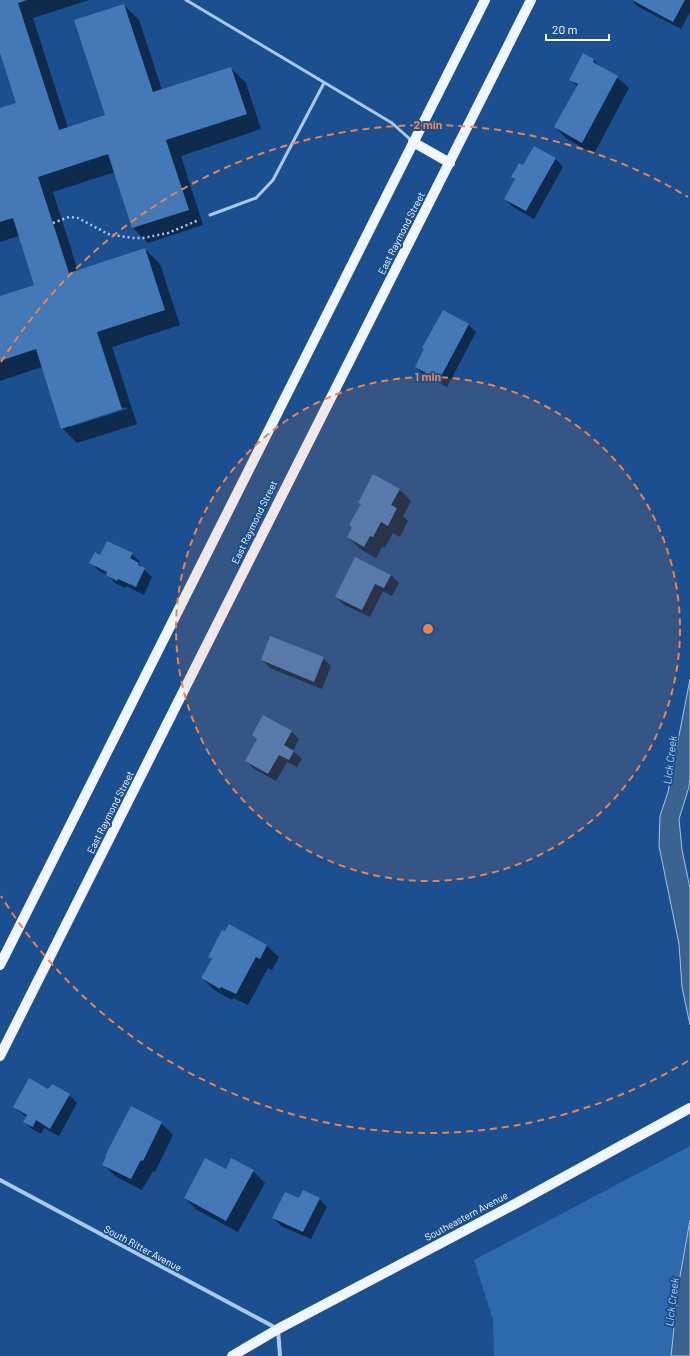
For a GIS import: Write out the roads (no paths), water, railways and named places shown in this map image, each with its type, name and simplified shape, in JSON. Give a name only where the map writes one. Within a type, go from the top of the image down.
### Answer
[{"type":"main road","points":[[0,965],[485,0]]},
{"type":"main road","name":"East Raymond Street","points":[[0,1056],[531,0]]},
{"type":"main road","points":[[413,142],[450,163]]},
{"type":"main road","name":"Southeastern Avenue","points":[[232,1356],[278,1329],[514,1204],[690,1108]]},
{"type":"main road","name":"Southeastern Avenue","points":[[228,1356],[252,1344]]},
{"type":"street","name":"South Ritter Avenue","points":[[0,1180],[278,1329]]},
{"type":"street","points":[[278,1329],[280,1356]]},
{"type":"lane","points":[[186,0],[392,123],[413,142]]},
{"type":"lane","points":[[210,215],[256,198],[273,180],[324,83]]},
{"type":"water label","name":"Lick Creek","points":[[670,760]]},
{"type":"water label","name":"Lick Creek","points":[[672,1302]]}]
